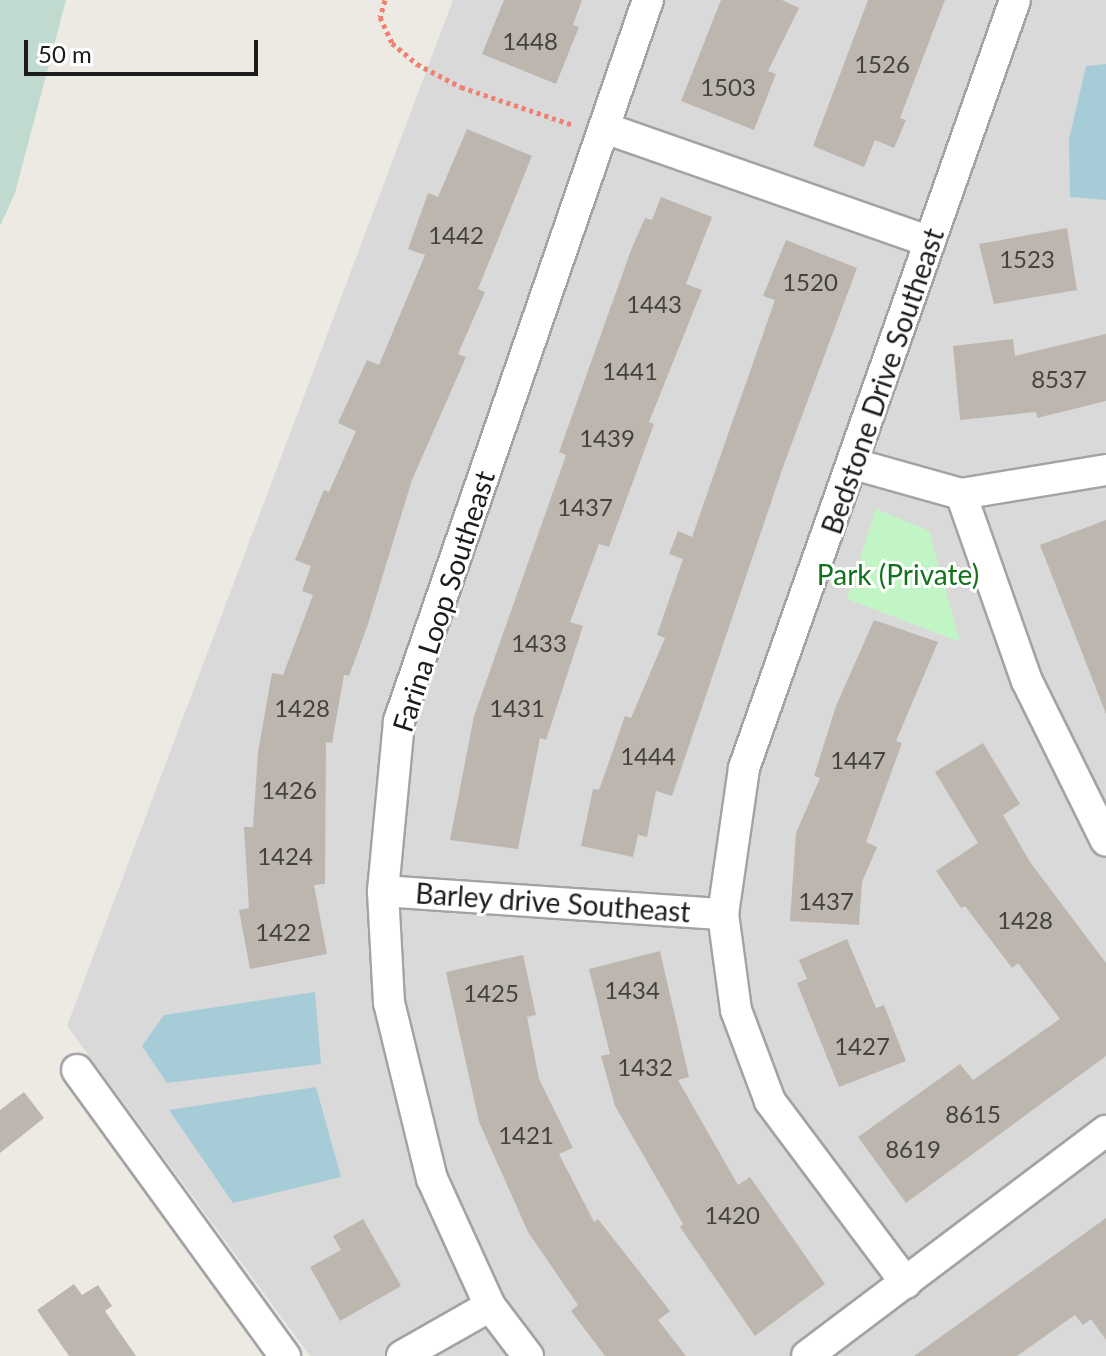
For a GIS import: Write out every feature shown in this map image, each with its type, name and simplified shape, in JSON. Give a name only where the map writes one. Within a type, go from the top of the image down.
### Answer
[{"type":"street","name":"Farina Loop Southeast","points":[[528,1356],[490,1306],[432,1179],[407,1091],[389,1003],[383,891],[399,721],[648,0]]},
{"type":"street","name":"Bedstone Drive Southeast","points":[[906,1283],[770,1101],[736,1010],[723,914],[744,768],[854,464],[1015,0]]},
{"type":"street","points":[[605,128],[930,242]]},
{"type":"street","points":[[854,464],[961,494],[1106,470]]},
{"type":"street","points":[[961,494],[1027,681],[1106,841]]},
{"type":"street","name":"Barley drive Southeast","points":[[383,891],[723,914]]},
{"type":"street","points":[[77,1070],[285,1356]]},
{"type":"street","points":[[807,1356],[1106,1131]]},
{"type":"street","points":[[402,1356],[490,1306]]},
{"type":"path","points":[[385,0],[380,17],[392,43],[417,64],[514,106],[575,126],[605,128]]},
{"type":"shaded area","points":[[453,0],[1106,0],[1106,1356],[310,1356],[67,1026]]},
{"type":"green space","points":[[0,0],[66,0],[15,193],[0,226]]},
{"type":"green space","name":"Park (Private)","points":[[876,509],[929,531],[960,642],[847,599]]},
{"type":"water","points":[[1106,64],[1106,200],[1070,197],[1069,139],[1086,66]]},
{"type":"water","points":[[315,992],[321,1064],[167,1083],[142,1046],[164,1015]]},
{"type":"water","points":[[316,1087],[341,1177],[233,1203],[169,1110]]},
{"type":"building","points":[[504,0],[582,0],[573,25],[579,27],[556,84],[482,54]]},
{"type":"building","points":[[721,0],[782,0],[799,8],[768,71],[776,74],[754,130],[681,101]]},
{"type":"building","points":[[868,0],[945,0],[900,118],[906,120],[894,148],[875,140],[864,167],[813,146]]},
{"type":"building","points":[[467,129],[532,156],[478,289],[485,292],[458,354],[466,357],[412,480],[367,627],[349,676],[344,675],[332,743],[326,742],[325,884],[314,885],[327,954],[250,969],[239,910],[249,908],[244,827],[253,827],[258,752],[272,673],[283,675],[313,595],[302,591],[311,566],[295,560],[324,490],[329,492],[356,431],[338,423],[367,360],[379,365],[425,255],[408,249],[428,193],[438,197]]},
{"type":"building","points":[[661,197],[712,217],[686,284],[702,290],[649,422],[654,424],[609,547],[599,544],[570,622],[583,626],[546,740],[540,738],[518,849],[450,840],[474,716],[566,455],[559,452],[631,250],[645,218],[652,220]]},
{"type":"building","points":[[1067,228],[1077,290],[994,304],[979,244]]},
{"type":"building","points":[[786,240],[857,268],[783,467],[672,796],[656,791],[647,837],[638,835],[633,857],[581,846],[593,789],[599,790],[625,716],[631,718],[665,638],[657,635],[683,559],[669,554],[678,531],[692,537],[775,300],[763,296]]},
{"type":"building","points":[[1106,334],[1106,401],[1037,418],[1036,412],[960,420],[953,346],[1013,339],[1015,356]]},
{"type":"building","points":[[1106,520],[1106,714],[1040,545]]},
{"type":"building","points":[[874,620],[938,642],[896,741],[902,743],[866,842],[877,847],[862,882],[859,925],[790,921],[796,833],[820,778],[814,776],[836,706]]},
{"type":"building","points":[[983,743],[1020,804],[1003,815],[1030,862],[1106,963],[1106,1056],[906,1203],[858,1137],[960,1064],[973,1080],[1060,1019],[1018,963],[1012,968],[965,906],[961,908],[936,871],[978,843],[935,772]]},
{"type":"building","points":[[847,939],[876,1008],[884,1005],[906,1061],[839,1087],[797,983],[807,979],[799,960]]},
{"type":"building","points":[[660,951],[689,1077],[678,1080],[738,1185],[750,1177],[825,1284],[755,1336],[680,1227],[683,1224],[615,1106],[601,1056],[610,1054],[589,969]]},
{"type":"building","points":[[523,955],[536,1015],[527,1017],[539,1079],[573,1148],[559,1154],[594,1222],[598,1219],[670,1311],[658,1320],[686,1356],[605,1356],[571,1311],[578,1305],[528,1232],[479,1122],[446,972]]},
{"type":"building","points":[[24,1092],[44,1118],[0,1153],[0,1110]]},
{"type":"building","points":[[1106,1218],[1106,1340],[1091,1319],[1083,1325],[1075,1315],[1017,1356],[914,1356]]},
{"type":"building","points":[[363,1219],[401,1286],[340,1321],[310,1267],[341,1250],[333,1236]]},
{"type":"building","points":[[74,1284],[82,1295],[98,1285],[112,1306],[105,1311],[136,1356],[69,1356],[37,1310]]}]
